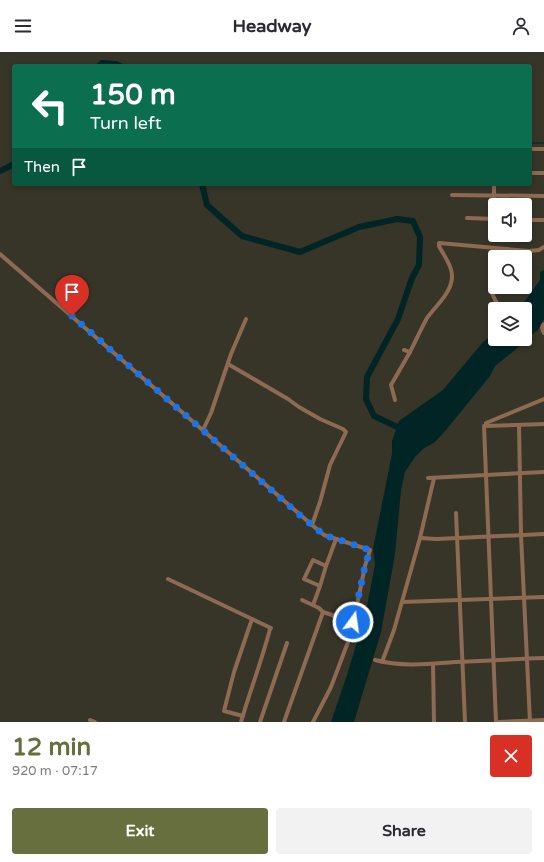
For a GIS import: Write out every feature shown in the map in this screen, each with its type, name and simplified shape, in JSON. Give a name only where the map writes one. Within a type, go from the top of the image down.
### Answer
[{"type":"street","points":[[532,149],[544,149]]},
{"type":"street","points":[[532,173],[544,173]]},
{"type":"street","points":[[494,186],[494,196]]},
{"type":"street","points":[[452,195],[544,196]]},
{"type":"street","points":[[467,218],[488,219]]},
{"type":"street","points":[[532,220],[544,220]]},
{"type":"street","points":[[395,400],[392,385],[428,317],[442,300],[452,278],[450,268],[439,244],[529,250],[538,250],[544,247]]},
{"type":"street","points":[[494,248],[490,289],[495,302]]},
{"type":"street","points":[[0,254],[324,535],[370,550],[348,642],[337,672],[313,722]]},
{"type":"street","points":[[203,430],[211,413],[246,319]]},
{"type":"street","points":[[544,324],[542,327],[544,333]]},
{"type":"street","points":[[404,350],[410,352]]},
{"type":"street","points":[[228,364],[299,407],[320,419],[343,429],[346,432],[330,466],[312,525]]},
{"type":"street","points":[[544,399],[486,423],[486,426],[484,426],[498,722],[544,720]]},
{"type":"street","points":[[486,426],[544,424]]},
{"type":"street","points":[[519,425],[521,535],[530,721]]},
{"type":"street","points":[[428,478],[544,472]]},
{"type":"street","points":[[382,662],[394,630],[402,602],[420,538],[434,478]]},
{"type":"street","points":[[456,513],[465,722]]},
{"type":"street","points":[[420,538],[437,540],[544,534]]},
{"type":"street","points":[[313,605],[336,539]]},
{"type":"street","points":[[320,586],[304,580],[314,560],[326,566]]},
{"type":"street","points":[[168,579],[270,628],[242,722]]},
{"type":"street","points":[[402,602],[544,596]]},
{"type":"street","points":[[302,600],[319,608],[323,612],[353,622]]},
{"type":"street","points":[[284,722],[323,612]]},
{"type":"street","points":[[243,716],[224,711],[234,672],[252,619]]},
{"type":"street","points":[[260,722],[287,643]]},
{"type":"street","points":[[375,660],[409,664],[433,664],[544,658]]},
{"type":"street","points":[[433,664],[434,722]]},
{"type":"street","points":[[90,720],[96,722]]},
{"type":"water","points":[[544,270],[544,319],[538,330],[532,334],[532,302],[524,302],[530,294],[532,294],[532,291],[540,280],[540,272]]},
{"type":"water","points":[[488,338],[488,346],[520,346],[495,366],[490,376],[446,430],[435,442],[423,449],[415,457],[405,472],[401,490],[395,554],[381,632],[354,722],[331,722],[365,616],[375,565],[373,549],[392,454],[392,441],[399,421],[443,390],[483,342]]},
{"type":"waterway","points":[[101,64],[116,64]]},
{"type":"waterway","points":[[532,143],[544,143]]},
{"type":"waterway","points":[[0,171],[12,165]]},
{"type":"waterway","points":[[202,186],[207,205],[242,236],[300,252],[359,227],[397,219],[413,221],[420,237],[419,265],[412,278],[398,319],[367,377],[366,399],[374,416],[404,430]]},
{"type":"route","points":[[72,316],[324,535],[370,550],[353,622]]}]
